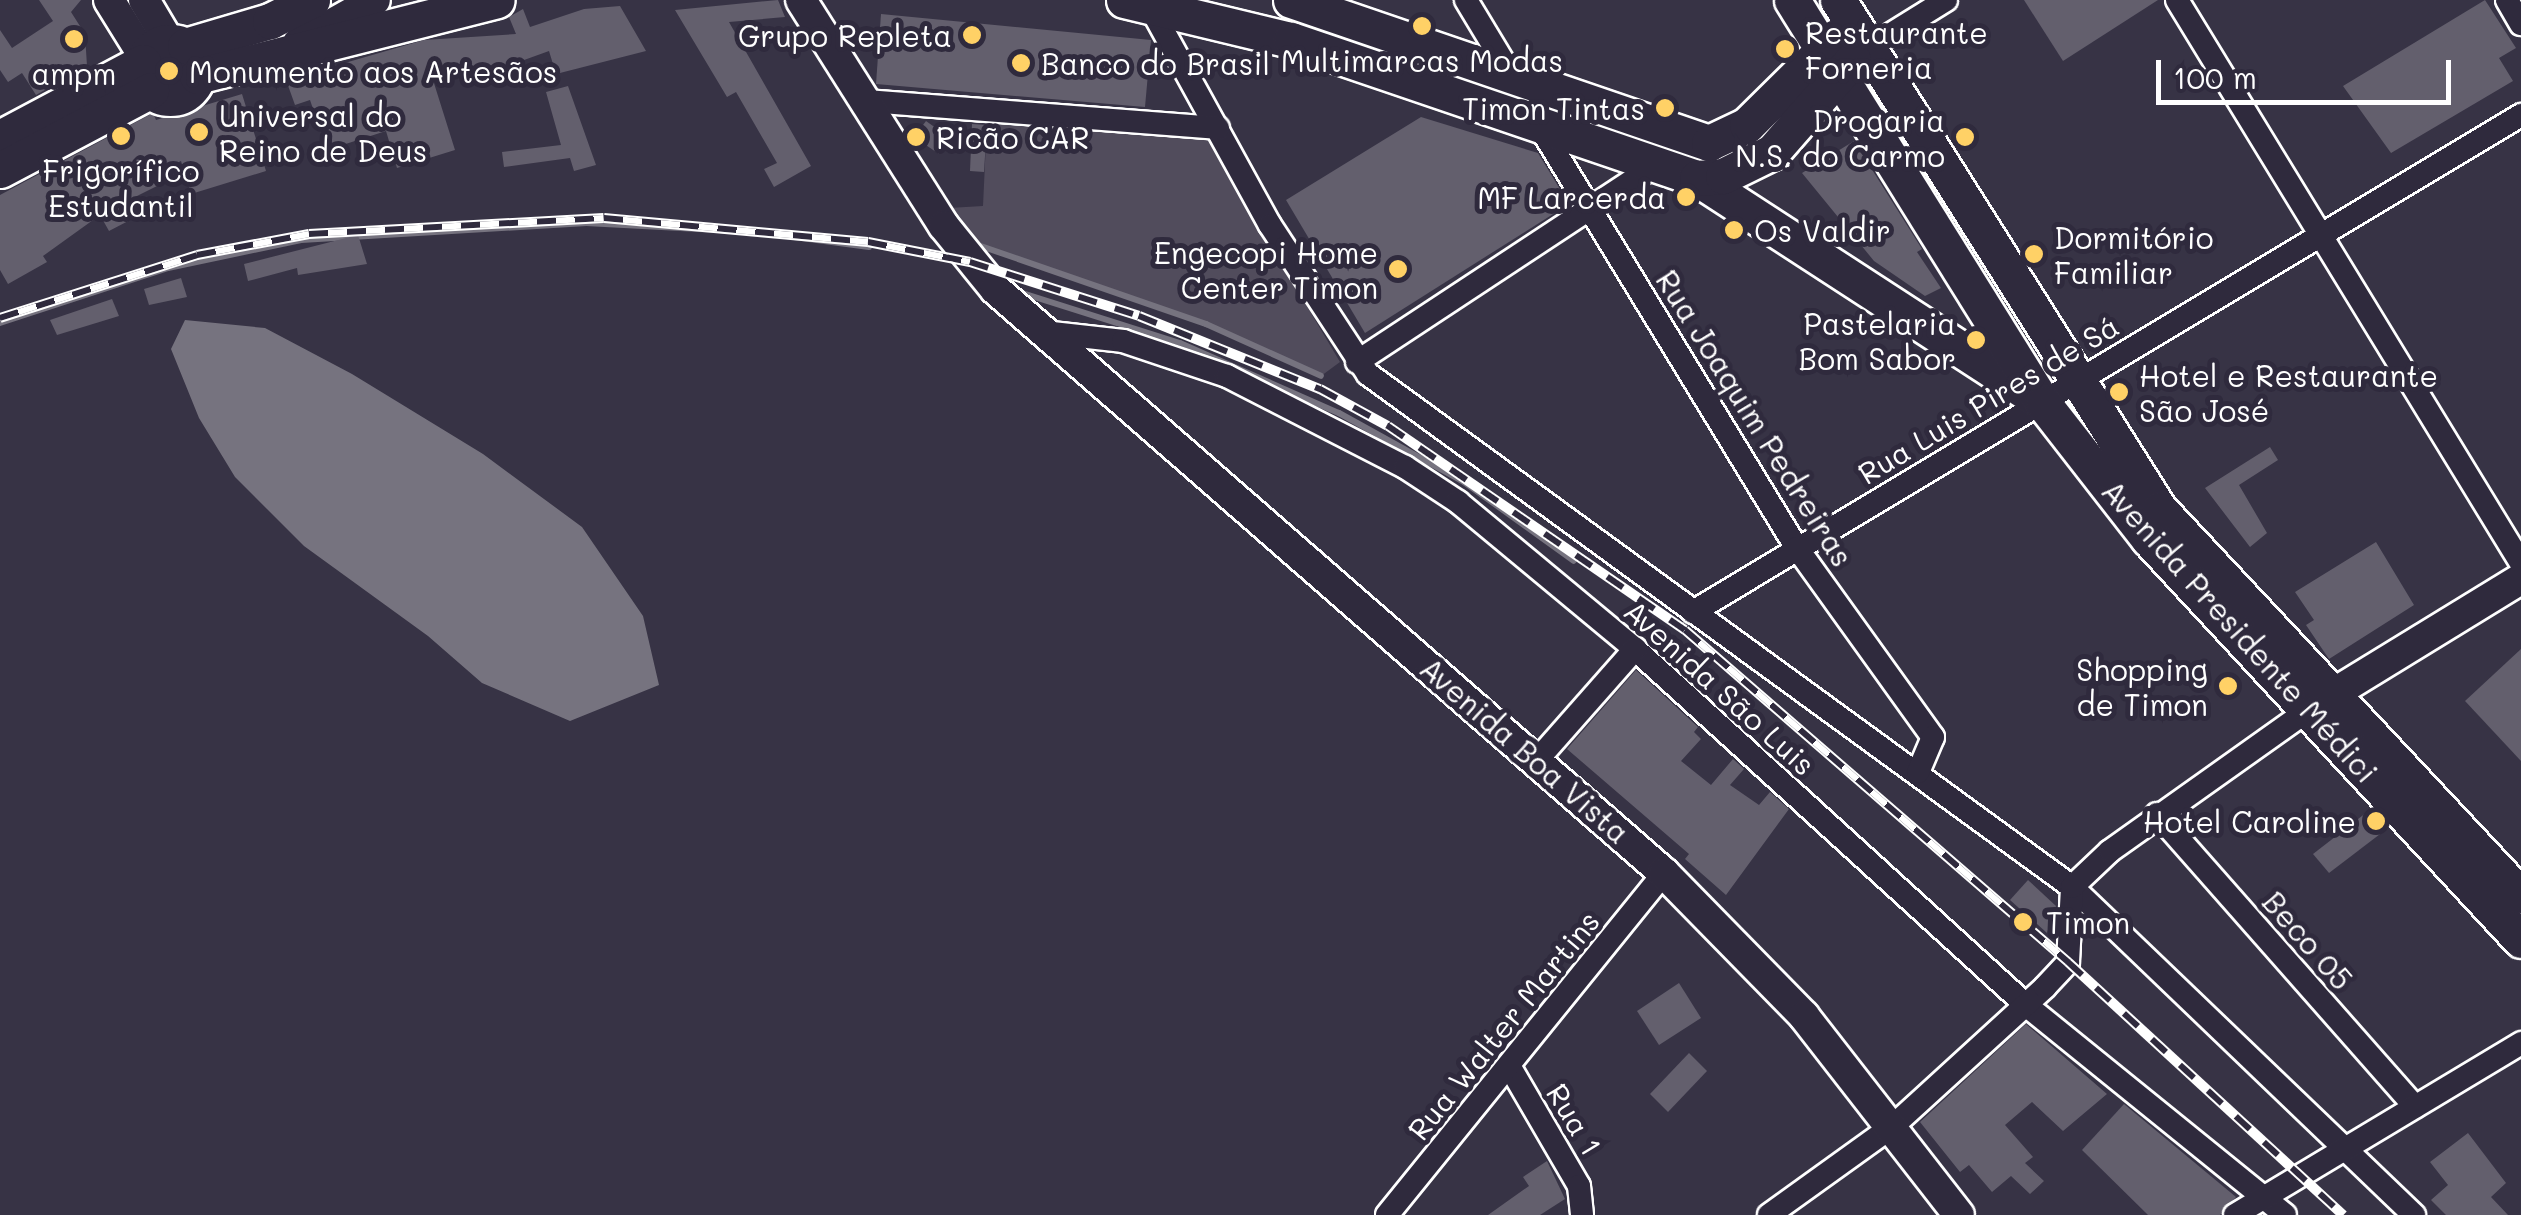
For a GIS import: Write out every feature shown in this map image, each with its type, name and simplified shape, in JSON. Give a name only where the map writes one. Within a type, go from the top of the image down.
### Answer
[{"type":"main road","points":[[0,138],[312,0]]},
{"type":"main road","points":[[0,170],[165,62],[274,57],[498,0]]},
{"type":"main road","points":[[1291,0],[1677,136],[1718,142],[1827,60]]},
{"type":"main road","name":"Avenida Presidente Médici","points":[[1792,0],[2043,403],[2149,539],[2521,896]]},
{"type":"main road","points":[[1137,2],[1290,40],[1536,121],[1653,167],[1698,178],[1723,176],[1772,152],[1827,60],[1853,25]]},
{"type":"main road","name":"Avenida Presidente Médici","points":[[1853,25],[2074,383],[2160,509],[2521,940]]},
{"type":"main road","points":[[1698,178],[2043,403]]},
{"type":"street","points":[[110,0],[165,62]]},
{"type":"street","points":[[144,0],[165,62]]},
{"type":"street","points":[[274,57],[376,0]]},
{"type":"street","name":"Avenida Boa Vista","points":[[801,0],[970,262],[1042,332],[1538,759],[1664,873],[1777,986],[1893,1126],[1959,1215]]},
{"type":"street","points":[[1466,0],[1524,79],[1536,121]]},
{"type":"street","points":[[1853,25],[1946,0]]},
{"type":"street","points":[[2177,0],[2521,563]]},
{"type":"street","points":[[2507,0],[2521,24]]},
{"type":"street","points":[[1137,2],[1218,128],[1357,362],[1592,211],[1653,167]]},
{"type":"street","points":[[866,100],[1218,128]]},
{"type":"street","name":"Rua Luis Pires de Sá","points":[[1693,612],[2521,115]]},
{"type":"street","name":"Rua Joaquim Pedreiras","points":[[1536,121],[1797,548],[1932,737],[1918,772]]},
{"type":"street","name":"Avenida São Luis","points":[[1042,332],[1086,334],[1164,351],[1338,431],[1458,502],[1635,649],[2026,1005],[2285,1215]]},
{"type":"street","name":"Avenida São Luis","points":[[1357,362],[2072,887],[2348,1147],[2414,1215]]},
{"type":"street","points":[[1769,1215],[1893,1126],[2068,962],[2072,887],[2157,814],[2321,701],[2521,579]]},
{"type":"street","points":[[1538,759],[1635,649]]},
{"type":"street","name":"Beco 05","points":[[2157,814],[2414,1106]]},
{"type":"street","name":"Rua Walter Martins","points":[[1388,1215],[1511,1069],[1664,873]]},
{"type":"street","points":[[2235,1215],[2263,1194],[2521,1042]]},
{"type":"street","name":"Rua 1","points":[[1511,1069],[1583,1207]]},
{"type":"shaded area","points":[[987,120],[1207,138],[1340,362],[1321,376],[1206,324],[967,241],[949,208],[983,206]]},
{"type":"shaded area","points":[[185,320],[265,328],[352,374],[483,454],[582,527],[643,616],[659,685],[570,721],[482,683],[428,636],[304,546],[235,477],[199,418],[171,349]]},
{"type":"building","points":[[39,0],[81,0],[71,12],[85,34],[87,66],[36,95],[22,73],[8,82],[0,70],[0,30],[12,48],[53,21]]},
{"type":"building","points":[[778,0],[785,17],[729,22],[811,166],[774,187],[764,169],[777,163],[736,92],[727,97],[675,10]]},
{"type":"building","points":[[2024,0],[2158,0],[2063,61]]},
{"type":"building","points":[[2485,0],[2516,48],[2499,58],[2513,81],[2391,153],[2343,86]]},
{"type":"building","points":[[620,6],[646,51],[556,74],[549,51],[513,64],[514,74],[433,80],[455,150],[397,168],[386,131],[327,150],[310,100],[295,105],[286,80],[424,40],[516,34],[509,17],[523,9],[530,27],[584,9]]},
{"type":"building","points":[[881,14],[1151,40],[1145,107],[876,84]]},
{"type":"building","points":[[568,86],[596,165],[574,171],[570,158],[504,167],[502,152],[561,145],[546,92]]},
{"type":"building","points":[[242,94],[266,171],[191,194],[181,161],[151,175],[157,186],[125,202],[134,218],[109,231],[100,215],[43,256],[47,262],[8,284],[0,270],[0,195],[153,113],[156,120]]},
{"type":"building","name":"Engecopi Home Center Timon","points":[[1421,117],[1538,153],[1569,204],[1365,333],[1286,200]]},
{"type":"building","points":[[926,121],[950,138],[939,154],[914,137]]},
{"type":"building","points":[[972,124],[987,125],[984,172],[970,171]]},
{"type":"building","points":[[1854,141],[1922,249],[1917,252],[1941,288],[1925,296],[1874,261],[1802,173]]},
{"type":"building","points":[[358,235],[367,264],[298,275],[297,268],[248,281],[244,264]]},
{"type":"building","points":[[181,278],[187,297],[149,305],[144,289]]},
{"type":"building","points":[[112,299],[119,316],[57,335],[50,320]]},
{"type":"building","points":[[2270,447],[2278,460],[2239,485],[2267,533],[2250,547],[2205,488]]},
{"type":"building","points":[[2376,542],[2414,605],[2329,659],[2306,625],[2314,620],[2295,592]]},
{"type":"building","points":[[2521,649],[2521,761],[2465,701]]},
{"type":"building","points":[[1636,670],[1698,727],[1694,732],[1701,739],[1681,761],[1711,785],[1733,759],[1744,769],[1730,785],[1759,805],[1770,792],[1789,809],[1726,895],[1685,859],[1689,854],[1567,749]]},
{"type":"building","points":[[2371,809],[2388,828],[2329,873],[2313,854]]},
{"type":"building","points":[[2028,880],[2056,906],[2047,933],[2010,900]]},
{"type":"building","points":[[1679,983],[1701,1018],[1659,1045],[1637,1011]]},
{"type":"building","points":[[2026,1024],[2107,1094],[2063,1131],[2032,1102],[2005,1125],[2033,1157],[2025,1163],[2044,1181],[2030,1194],[2011,1176],[1992,1192],[1969,1165],[1960,1172],[1920,1122]]},
{"type":"building","points":[[1689,1053],[1707,1071],[1668,1112],[1650,1094]]},
{"type":"building","points":[[2124,1104],[2236,1197],[2220,1215],[2148,1215],[2082,1150]]},
{"type":"building","points":[[2468,1133],[2506,1183],[2491,1197],[2508,1215],[2446,1215],[2431,1200],[2448,1185],[2430,1162]]},
{"type":"building","points":[[1547,1161],[1565,1199],[1540,1215],[1488,1215],[1529,1186],[1523,1177]]},
{"type":"waterway","points":[[0,323],[168,268],[301,240],[586,223],[756,232],[869,247]]},
{"type":"waterway","points":[[972,243],[1206,324],[1321,376]]},
{"type":"waterway","points":[[1016,291],[1180,343],[1339,413],[1464,482],[1574,561]]},
{"type":"railway","points":[[0,318],[197,255],[309,234],[604,218],[868,242],[970,262],[1139,316],[1320,389],[1388,426],[1685,630],[2068,962],[2343,1215]]},
{"type":"place","name":"Multimarcas Modas","points":[[1422,26]]},
{"type":"place","name":"Grupo Repleta","points":[[972,35]]},
{"type":"place","name":"ampm","points":[[74,39]]},
{"type":"place","name":"Restaurante Forneria","points":[[1785,49]]},
{"type":"place","name":"Banco do Brasil","points":[[1021,63]]},
{"type":"place","name":"Monumento aos Artesãos","points":[[169,71]]},
{"type":"place","name":"Timon Tintas","points":[[1665,108]]},
{"type":"place","name":"Universal do Reino de Deus","points":[[199,132]]},
{"type":"place","name":"Frigorífico Estudantil","points":[[121,136]]},
{"type":"place","name":"Ricão CAR","points":[[916,137]]},
{"type":"place","name":"Drogaria N.S. do Carmo","points":[[1965,137]]},
{"type":"place","name":"MF Larcerda","points":[[1686,197]]},
{"type":"place","name":"Os Valdir","points":[[1734,230]]},
{"type":"place","name":"Dormitório Familiar","points":[[2034,254]]},
{"type":"place","name":"Engecopi Home Center Timon","points":[[1398,269]]},
{"type":"place","name":"Pastelaria Bom Sabor","points":[[1976,340]]},
{"type":"place","name":"Hotel e Restaurante São José","points":[[2119,392]]},
{"type":"place","name":"Shopping de Timon","points":[[2228,686]]},
{"type":"place","name":"Hotel Caroline","points":[[2376,821]]},
{"type":"place","name":"Timon","points":[[2023,922]]}]
